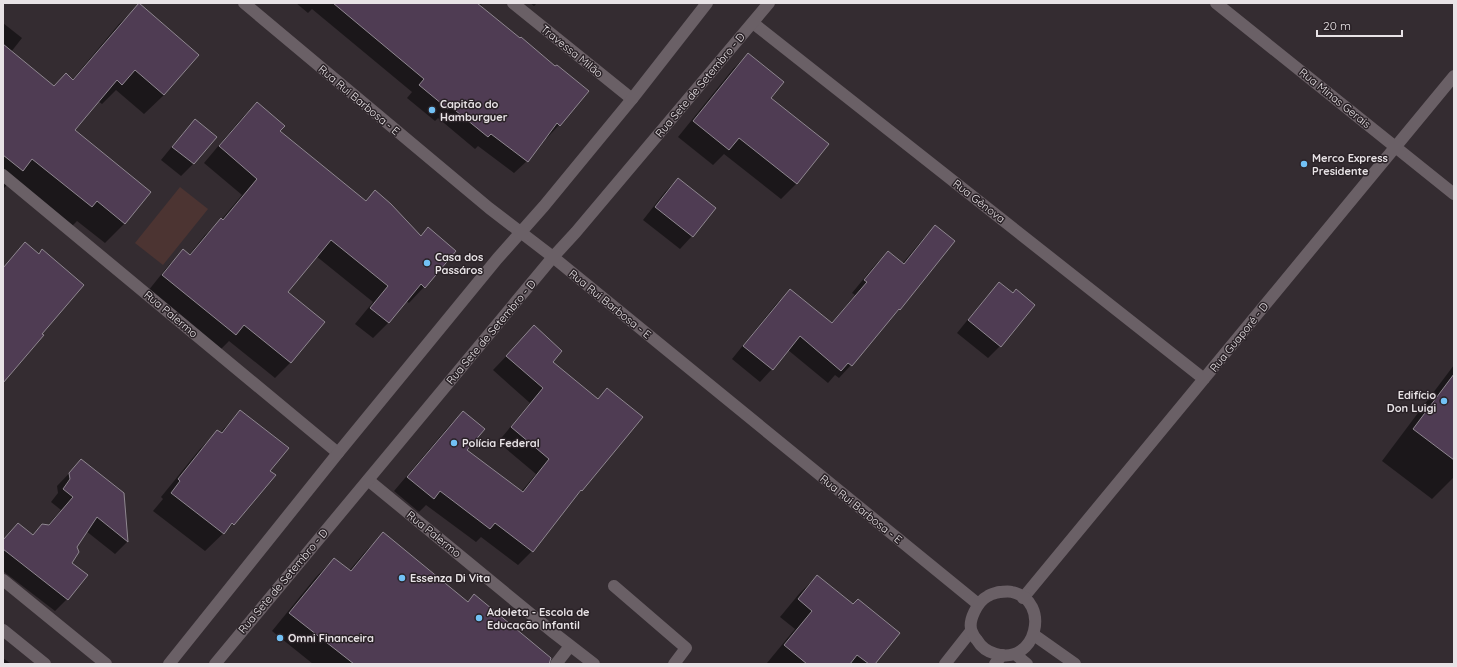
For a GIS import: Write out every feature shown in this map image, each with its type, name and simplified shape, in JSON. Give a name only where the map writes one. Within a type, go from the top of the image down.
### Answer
[{"type":"street","name":"Rua Rui Barbosa - E","points":[[244,3],[489,208],[553,257],[978,604]]},
{"type":"street","name":"Travessa Milão","points":[[513,3],[632,99]]},
{"type":"street","points":[[169,664],[496,259],[544,206],[632,99],[707,3]]},
{"type":"street","name":"Rua Sete de Setembro - D","points":[[215,664],[553,257],[576,232],[769,3]]},
{"type":"street","name":"Rua Minas Gerais","points":[[1216,3],[1454,194]]},
{"type":"street","name":"Rua Gênova","points":[[753,23],[1204,379]]},
{"type":"street","name":"Rua Guaporé - D","points":[[1024,598],[1454,76]]},
{"type":"street","name":"Rua Palermo","points":[[3,175],[338,453]]},
{"type":"street","name":"Rua Palermo","points":[[368,480],[594,664]]},
{"type":"street","points":[[3,580],[106,664]]},
{"type":"street","points":[[614,586],[686,648],[674,664]]},
{"type":"street","points":[[945,664],[971,631],[972,617],[978,604],[987,596],[999,592],[1012,592],[1024,598],[1032,608],[1036,621],[1034,635],[1027,646],[1015,654],[998,660],[978,643],[971,631]]},
{"type":"street","points":[[3,630],[46,664]]},
{"type":"street","points":[[1034,635],[1076,664]]},
{"type":"street","points":[[556,664],[570,646]]},
{"type":"street","points":[[1015,654],[1027,664]]},
{"type":"shaded area","points":[[180,187],[208,209],[163,265],[135,243]]},
{"type":"building","points":[[139,3],[199,55],[164,95],[135,70],[122,85],[117,80],[75,130],[151,192],[125,224],[97,201],[92,207],[32,159],[23,171],[3,155],[3,44],[54,86],[66,73],[73,80]]},
{"type":"building","points":[[333,3],[477,3],[555,66],[557,65],[589,91],[560,126],[557,123],[528,162],[491,134],[488,137],[450,106],[448,109],[419,85],[424,79]]},
{"type":"building","points":[[748,53],[784,82],[771,98],[829,144],[797,184],[739,138],[729,150],[693,121]]},
{"type":"building","points":[[257,102],[285,126],[280,131],[366,201],[375,190],[391,204],[421,236],[428,227],[456,251],[425,288],[421,284],[389,323],[370,308],[388,286],[331,240],[288,292],[325,322],[291,363],[244,325],[236,335],[162,275],[183,249],[190,255],[221,218],[223,220],[257,179],[219,146]]},
{"type":"building","points":[[195,119],[217,137],[194,164],[172,147]]},
{"type":"building","points":[[678,178],[716,208],[693,237],[655,207]]},
{"type":"building","points":[[935,225],[955,241],[900,310],[899,309],[852,366],[848,363],[841,371],[800,336],[773,370],[743,346],[790,289],[832,323],[867,282],[864,280],[888,251],[904,264]]},
{"type":"building","points":[[25,242],[39,254],[42,249],[84,285],[3,383],[3,268]]},
{"type":"building","points":[[999,282],[1013,293],[1016,289],[1035,305],[1001,347],[968,320]]},
{"type":"building","points":[[534,325],[562,351],[553,362],[598,399],[607,388],[643,417],[582,491],[581,490],[533,552],[495,523],[490,529],[440,491],[434,499],[407,477],[463,411],[485,429],[467,450],[523,492],[549,459],[511,427],[543,388],[506,356]]},
{"type":"building","name":"Edifício Don Luigi","points":[[1454,374],[1454,460],[1413,429]]},
{"type":"building","points":[[240,410],[289,448],[270,471],[276,475],[234,525],[232,523],[224,534],[171,493],[180,481],[178,479],[217,430],[222,433]]},
{"type":"building","points":[[81,459],[124,493],[128,542],[97,517],[77,547],[79,552],[72,563],[88,575],[68,600],[3,549],[3,540],[18,523],[33,535],[42,524],[49,525],[73,497],[63,489],[70,479],[69,473]]},
{"type":"building","points":[[383,532],[468,602],[474,594],[551,658],[549,664],[354,664],[289,613],[334,558],[351,571]]},
{"type":"building","points":[[817,575],[853,604],[858,599],[900,633],[875,664],[869,664],[857,655],[850,664],[807,664],[784,645],[812,611],[798,599]]},
{"type":"place","name":"Capitão do Hamburguer","points":[[432,110]]},
{"type":"place","name":"Merco Express Presidente","points":[[1304,164]]},
{"type":"place","name":"Casa dos Passáros","points":[[427,263]]},
{"type":"place","name":"Edifício Don Luigi","points":[[1444,401]]},
{"type":"place","name":"Polícia Federal","points":[[454,443]]},
{"type":"place","name":"Essenza Di Vita","points":[[402,578]]},
{"type":"place","name":"Adoleta - Escola de Educação Infantil","points":[[479,618]]},
{"type":"place","name":"Omni Financeira","points":[[280,638]]}]
